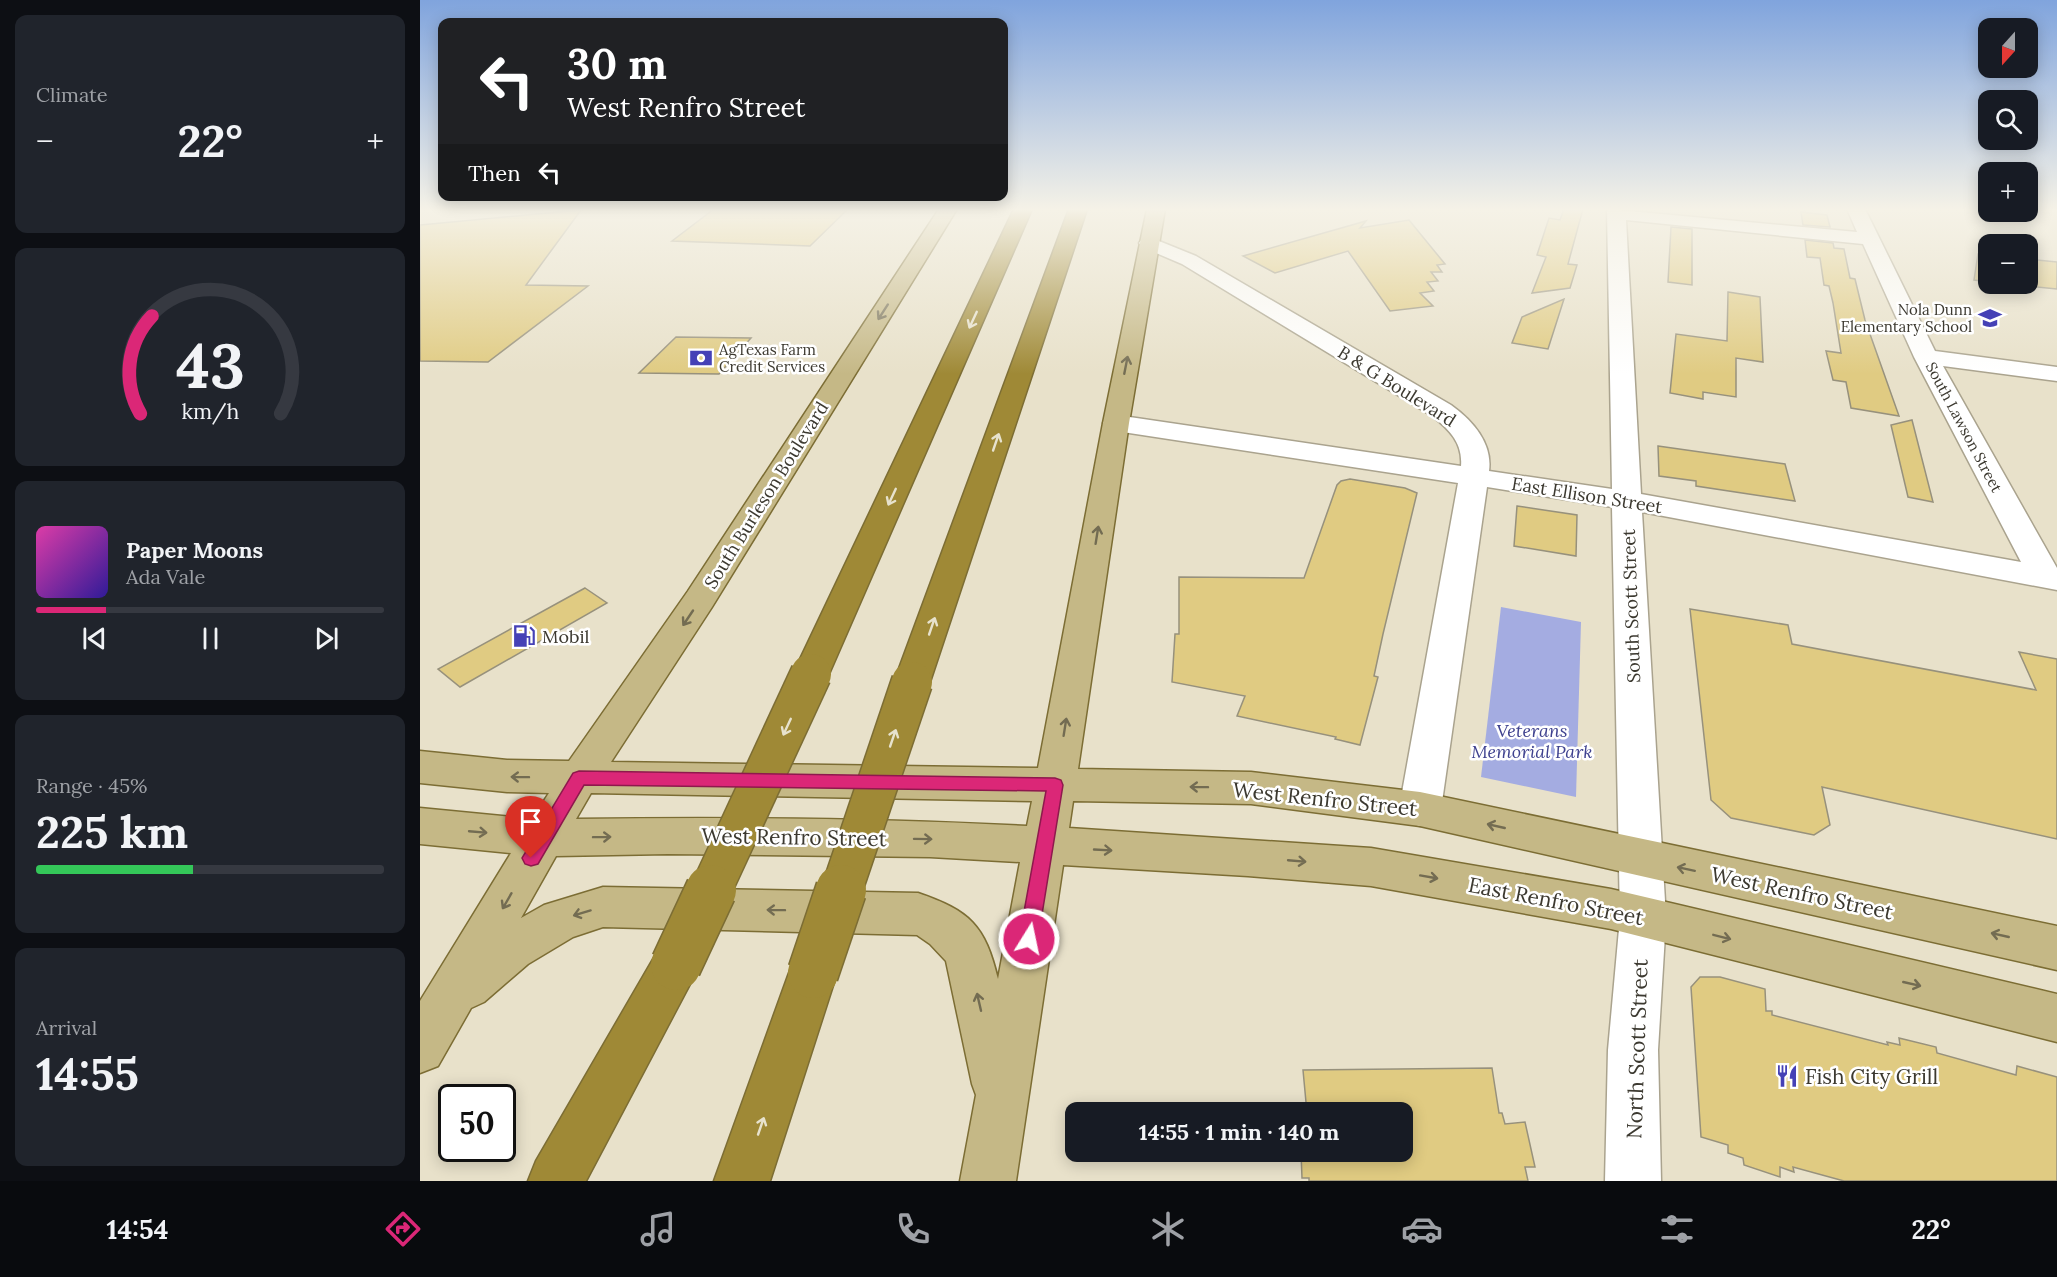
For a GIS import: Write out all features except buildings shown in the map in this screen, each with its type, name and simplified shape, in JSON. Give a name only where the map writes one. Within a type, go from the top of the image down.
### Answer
[{"type":"highway","points":[[582,1181],[676,965],[998,264]]},
{"type":"highway","points":[[742,1181],[912,682],[1059,264]]},
{"type":"highway","points":[[556,1181],[676,965]]},
{"type":"main road","name":"South Burleson Boulevard","points":[[420,1048],[579,778],[700,599],[913,264]]},
{"type":"main road","points":[[988,1181],[1116,423],[1145,264]]},
{"type":"main road","points":[[420,767],[507,776],[579,778]]},
{"type":"main road","name":"West Renfro Street","points":[[579,778],[1251,788],[1420,809],[2057,948]]},
{"type":"main road","points":[[420,826],[543,838]]},
{"type":"main road","name":"West Renfro Street","points":[[543,838],[668,836],[906,839],[1044,847]]},
{"type":"main road","name":"East Renfro Street","points":[[1044,847],[1248,857],[1371,867],[1611,909],[2057,1018]]},
{"type":"main road","points":[[448,1002],[511,949],[560,920],[603,907],[918,914],[938,920],[957,937],[968,953],[1002,1100]]},
{"type":"street","name":"B & G Boulevard","points":[[1195,264],[1423,398],[1458,423],[1468,435],[1475,451],[1474,477],[1420,809]]},
{"type":"street","name":"South Scott Street","points":[[1618,264],[1643,918]]},
{"type":"street","name":"South Lawson Street","points":[[1883,264],[1926,357],[2051,578]]},
{"type":"street","points":[[1926,357],[2057,374]]},
{"type":"street","name":"East Ellison Street","points":[[1116,423],[1627,500],[2051,578]]},
{"type":"street","name":"North Scott Street","points":[[1633,1181],[1634,1050],[1643,918]]},
{"type":"green space","name":"Veterans Memorial Park","points":[[1501,607],[1581,622],[1576,797],[1481,777]]},
{"type":"place","name":"Nola Dunn Elementary School","points":[[1990,318]]},
{"type":"place","name":"AgTexas Farm Credit Services","points":[[701,358]]},
{"type":"place","name":"Mobil","points":[[524,636]]},
{"type":"place","name":"Fish City Grill","points":[[1787,1076]]},
{"type":"route","points":[[531,858],[579,778],[1055,785],[1029,939]]}]
